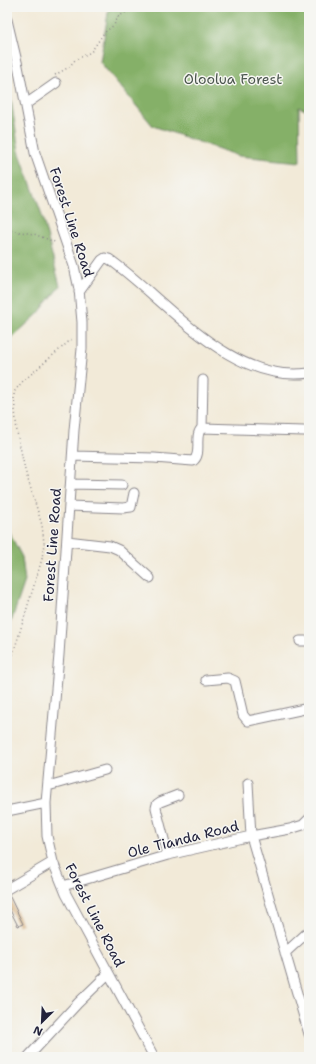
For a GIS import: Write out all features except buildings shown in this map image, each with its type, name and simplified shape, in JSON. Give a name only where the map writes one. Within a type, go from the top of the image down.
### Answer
[{"type":"street","name":"Forest Line Road","points":[[7,20],[12,37],[35,153],[74,266],[79,292],[82,330],[81,364],[46,804],[47,836],[52,862],[63,886],[150,1055]]},
{"type":"street","points":[[26,104],[53,81]]},
{"type":"street","points":[[79,292],[102,260],[105,258],[109,259],[130,275],[182,321],[223,352],[261,368],[285,373],[309,372]]},
{"type":"street","points":[[73,456],[154,458],[193,461],[197,456],[199,431],[202,428],[203,380]]},
{"type":"street","points":[[202,428],[304,431]]},
{"type":"street","points":[[71,484],[122,485]]},
{"type":"street","points":[[69,506],[131,507],[134,493]]},
{"type":"street","points":[[66,541],[110,546],[119,550],[150,578]]},
{"type":"street","points":[[206,680],[228,678],[235,681],[243,715],[248,721],[309,708]]},
{"type":"street","points":[[48,786],[105,770]]},
{"type":"street","points":[[248,783],[251,836],[309,1034]]},
{"type":"street","points":[[168,855],[156,808],[157,804],[160,802],[178,795]]},
{"type":"street","points":[[7,811],[46,804]]},
{"type":"street","name":"Ole Tianda Road","points":[[63,886],[168,855],[251,836],[290,829],[303,825],[309,818]]},
{"type":"street","points":[[7,889],[52,862]]},
{"type":"street","points":[[285,952],[309,931]]},
{"type":"street","points":[[28,1057],[78,1003],[108,974]]},
{"type":"path","points":[[53,81],[58,72],[69,66],[75,60],[91,52],[104,33],[114,25],[118,17],[126,12],[129,7]]},
{"type":"path","points":[[7,230],[34,234],[68,247]]},
{"type":"path","points":[[7,674],[42,559],[44,543],[42,525],[25,470],[17,432],[14,392],[22,382],[82,330]]},
{"type":"green space","name":"Oloolua Forest","points":[[109,7],[309,7],[309,112],[299,107],[300,162],[239,156],[153,126],[100,62]]},
{"type":"green space","points":[[7,85],[11,99],[19,151],[41,212],[60,286],[38,314],[7,342]]},
{"type":"green space","points":[[7,528],[22,557],[25,581],[8,631],[7,630]]}]
